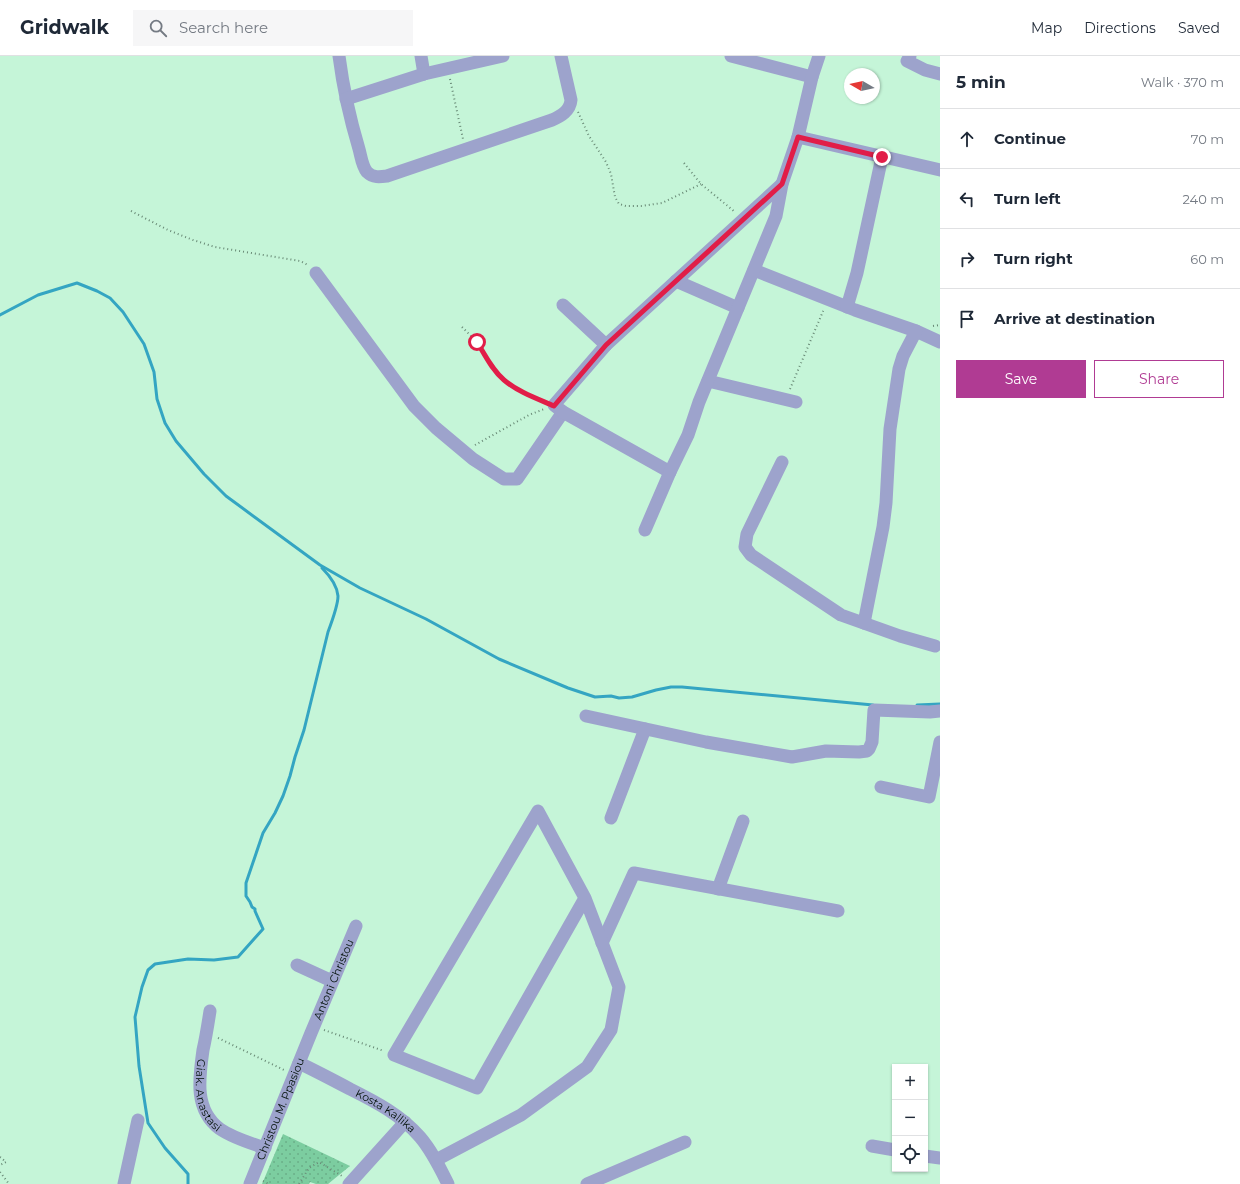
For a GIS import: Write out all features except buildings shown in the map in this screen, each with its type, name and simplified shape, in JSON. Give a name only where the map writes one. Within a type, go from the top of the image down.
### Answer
[{"type":"street","points":[[339,56],[346,99],[354,134],[364,166],[373,176],[387,176],[552,120],[565,113],[571,105],[572,100],[561,56]]},
{"type":"street","points":[[421,56],[424,74]]},
{"type":"street","points":[[346,99],[424,74],[503,56]]},
{"type":"street","points":[[733,56],[812,77]]},
{"type":"street","points":[[645,530],[688,435],[708,380],[776,216],[782,184],[798,137],[812,77],[819,56]]},
{"type":"street","points":[[910,56],[907,61],[925,70],[940,74]]},
{"type":"street","points":[[798,137],[940,170]]},
{"type":"street","points":[[847,307],[857,273],[882,157]]},
{"type":"street","points":[[316,273],[414,406],[436,428],[473,459],[504,479],[517,479],[558,409],[606,345],[782,184]]},
{"type":"street","points":[[754,270],[940,342]]},
{"type":"street","points":[[676,281],[738,308]]},
{"type":"street","points":[[563,305],[606,345]]},
{"type":"street","points":[[864,623],[883,527],[886,503],[890,429],[899,369],[903,356],[916,332]]},
{"type":"street","points":[[708,380],[791,401]]},
{"type":"street","points":[[558,409],[670,472]]},
{"type":"street","points":[[782,462],[747,534],[745,547],[751,555],[835,612],[911,640],[935,646]]},
{"type":"street","points":[[586,716],[706,742],[787,756],[797,756],[826,751],[863,752],[869,749],[872,742],[874,710],[940,711]]},
{"type":"street","points":[[611,818],[645,729]]},
{"type":"street","points":[[881,788],[928,797],[940,742]]},
{"type":"street","points":[[436,1160],[521,1115],[587,1067],[610,1030],[619,987],[585,898],[538,811],[394,1055],[477,1088],[585,898]]},
{"type":"street","points":[[718,889],[743,821]]},
{"type":"street","points":[[602,943],[634,873],[838,911]]},
{"type":"street","name":"Antoni Christou","points":[[312,1030],[356,926]]},
{"type":"street","points":[[297,965],[332,981]]},
{"type":"street","name":"Giak. Anastasi","points":[[210,1011],[199,1080],[201,1101],[206,1114],[215,1125],[228,1134],[265,1148]]},
{"type":"street","name":"Christou M. Ppasiou","points":[[250,1184],[312,1030]]},
{"type":"street","name":"Kosta Kallika","points":[[299,1063],[374,1101],[405,1122],[420,1137],[436,1160],[448,1184]]},
{"type":"street","points":[[124,1184],[138,1120]]},
{"type":"street","points":[[350,1183],[405,1122]]},
{"type":"street","points":[[587,1184],[685,1142]]},
{"type":"street","points":[[872,1146],[892,1149]]},
{"type":"street","points":[[928,1156],[940,1158]]},
{"type":"path","points":[[447,68],[465,150]]},
{"type":"path","points":[[571,105],[581,117],[589,136],[606,162],[611,174],[615,198],[620,204],[626,206],[641,206],[662,203],[701,184]]},
{"type":"path","points":[[684,163],[701,184],[743,220]]},
{"type":"path","points":[[132,211],[168,230],[193,240],[215,246],[300,261],[308,265],[316,273]]},
{"type":"path","points":[[791,401],[828,299]]},
{"type":"path","points":[[462,327],[477,342],[489,363],[504,380],[531,397],[558,409]]},
{"type":"path","points":[[464,452],[529,415],[558,409]]},
{"type":"path","points":[[312,1030],[394,1055]]},
{"type":"path","points":[[206,1032],[294,1075]]},
{"type":"path","points":[[0,1157],[6,1162],[0,1165]]},
{"type":"path","points":[[299,1184],[309,1168],[319,1162],[350,1183]]},
{"type":"path","points":[[0,1172],[8,1184]]},
{"type":"green space","points":[[283,1134],[350,1166],[328,1184],[316,1184],[310,1182],[309,1184],[262,1184]]},
{"type":"waterway","points":[[0,315],[38,295],[77,283],[110,298],[123,312],[144,344],[154,372],[157,399],[165,423],[176,441],[204,474],[226,496],[320,565],[360,588],[426,619],[499,659],[568,688],[595,697],[632,697],[656,690],[671,687],[682,687],[873,705]]},
{"type":"waterway","points":[[188,1184],[188,1174],[165,1148],[148,1123],[139,1066],[135,1017],[142,987],[148,970],[155,964],[188,959],[214,960],[238,957],[263,929],[255,909],[252,907],[246,896],[246,883],[263,833],[275,813],[290,776],[304,730],[328,632],[337,604],[338,596],[336,588],[330,577],[322,568]]},
{"type":"waterway","points":[[917,705],[940,704]]},
{"type":"route","points":[[477,342],[489,363],[504,380],[531,397],[554,406],[606,345],[782,184],[798,137],[882,157]]}]
